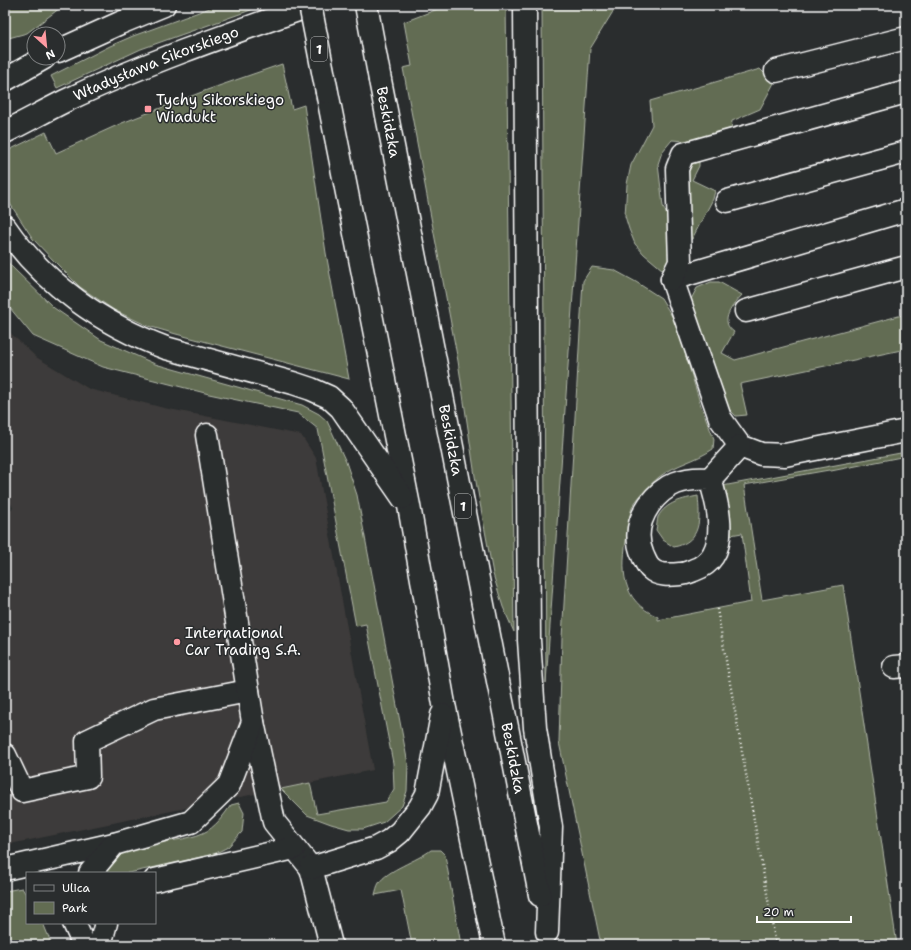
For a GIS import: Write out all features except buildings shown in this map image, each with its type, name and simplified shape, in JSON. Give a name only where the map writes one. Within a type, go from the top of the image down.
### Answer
[{"type":"main road","points":[[66,47],[164,5]]},
{"type":"main road","name":"1","points":[[311,5],[408,506],[444,704],[494,945]]},
{"type":"main road","name":"Władysława Sikorskiego","points":[[5,132],[64,102],[124,76],[216,39],[311,5]]},
{"type":"main road","name":"Beskidzka","points":[[366,5],[548,938]]},
{"type":"main road","points":[[525,5],[529,640],[535,728],[551,827],[548,938]]},
{"type":"main road","points":[[776,71],[906,38]]},
{"type":"main road","points":[[5,80],[30,66]]},
{"type":"main road","points":[[906,92],[683,154],[676,169],[680,262],[672,279],[720,418],[740,446],[761,454],[785,455],[906,431]]},
{"type":"main road","points":[[727,201],[906,152]]},
{"type":"main road","points":[[672,279],[906,210]]},
{"type":"main road","points":[[5,227],[28,256],[68,293],[87,308],[122,328],[149,342],[166,348],[293,383],[329,397],[341,408],[408,506]]},
{"type":"main road","points":[[746,311],[906,267]]},
{"type":"main road","points":[[207,435],[253,722],[274,822],[311,868],[332,945]]},
{"type":"main road","points":[[710,479],[719,517],[717,545],[712,556],[702,568],[683,574],[664,575],[651,569],[639,548],[639,524],[645,511],[663,489],[688,479],[710,479],[740,446]]},
{"type":"main road","points":[[5,755],[22,791],[88,777],[87,741],[154,709],[248,691]]},
{"type":"main road","points":[[311,868],[376,848],[389,841],[410,820],[427,794],[444,704]]},
{"type":"main road","points":[[5,869],[114,844],[191,822],[229,785],[253,722]]},
{"type":"main road","points":[[91,872],[114,844]]},
{"type":"main road","points":[[156,880],[294,848]]},
{"type":"main road","points":[[74,924],[84,945]]},
{"type":"main road","points":[[100,945],[106,924]]},
{"type":"path","points":[[717,609],[776,945]]},
{"type":"shaded area","name":"International Car Trading S.A.","points":[[5,328],[36,357],[89,389],[164,408],[301,435],[316,458],[373,770],[5,845],[5,514],[13,508],[5,491]]},
{"type":"green space","points":[[5,5],[64,5],[36,26],[26,26],[26,33],[5,39]]},
{"type":"green space","points":[[218,5],[265,5],[141,49],[57,88],[51,76],[133,36]]},
{"type":"green space","points":[[448,5],[506,5],[514,632],[503,607],[493,574],[475,476],[458,361],[403,68],[412,66],[404,22]]},
{"type":"green space","points":[[542,5],[617,5],[590,49],[546,683]]},
{"type":"green space","points":[[282,64],[292,109],[304,105],[326,253],[349,379],[148,326],[114,310],[80,287],[54,261],[33,239],[5,196],[5,152],[46,132],[56,153],[122,123],[207,90]]},
{"type":"green space","points":[[760,69],[774,83],[760,109],[732,121],[731,130],[699,142],[672,140],[662,152],[658,164],[663,206],[669,220],[670,267],[668,270],[663,270],[644,254],[635,244],[625,216],[627,184],[631,165],[652,125],[650,101]]},
{"type":"green space","points":[[699,160],[699,166],[692,180],[715,191],[713,199],[692,239],[688,242],[681,182],[693,163]]},
{"type":"green space","points":[[5,259],[54,308],[101,340],[155,364],[302,405],[319,414],[327,421],[346,462],[357,495],[408,764],[407,791],[402,806],[384,822],[363,829],[349,829],[331,824],[307,815],[281,789],[310,783],[317,814],[386,802],[394,789],[393,763],[366,624],[356,626],[318,429],[298,413],[209,394],[103,367],[33,336],[5,302]]},
{"type":"green space","points":[[592,267],[614,270],[661,298],[676,323],[701,406],[714,439],[713,449],[659,477],[639,497],[631,511],[624,560],[626,583],[636,602],[658,617],[658,620],[751,602],[742,533],[725,536],[717,487],[906,452],[906,456],[831,471],[829,470],[744,485],[762,600],[843,585],[897,945],[601,945],[559,742],[562,638],[583,281]]},
{"type":"green space","points":[[711,282],[719,282],[742,295],[731,308],[727,318],[729,328],[734,332],[722,353],[735,360],[906,314],[906,349],[740,384],[747,415],[736,416],[728,408],[690,301],[697,288]]},
{"type":"green space","points":[[698,496],[699,521],[697,528],[690,540],[674,547],[663,540],[656,530],[658,517],[661,512],[675,502]]},
{"type":"green space","points":[[239,803],[244,813],[242,832],[228,847],[214,854],[133,872],[106,872],[113,861],[123,853],[135,848],[190,837],[207,831],[219,821],[231,805]]},
{"type":"green space","points":[[431,850],[440,850],[445,855],[461,945],[412,945],[401,890],[375,895],[378,884],[383,878]]},
{"type":"green space","points":[[22,888],[26,894],[26,924],[43,924],[52,945],[5,945],[5,891]]},
{"type":"place","name":"Tychy Sikorskiego Wiadukt","points":[[148,109]]},
{"type":"place","name":"International Car Trading S.A.","points":[[177,642]]}]
